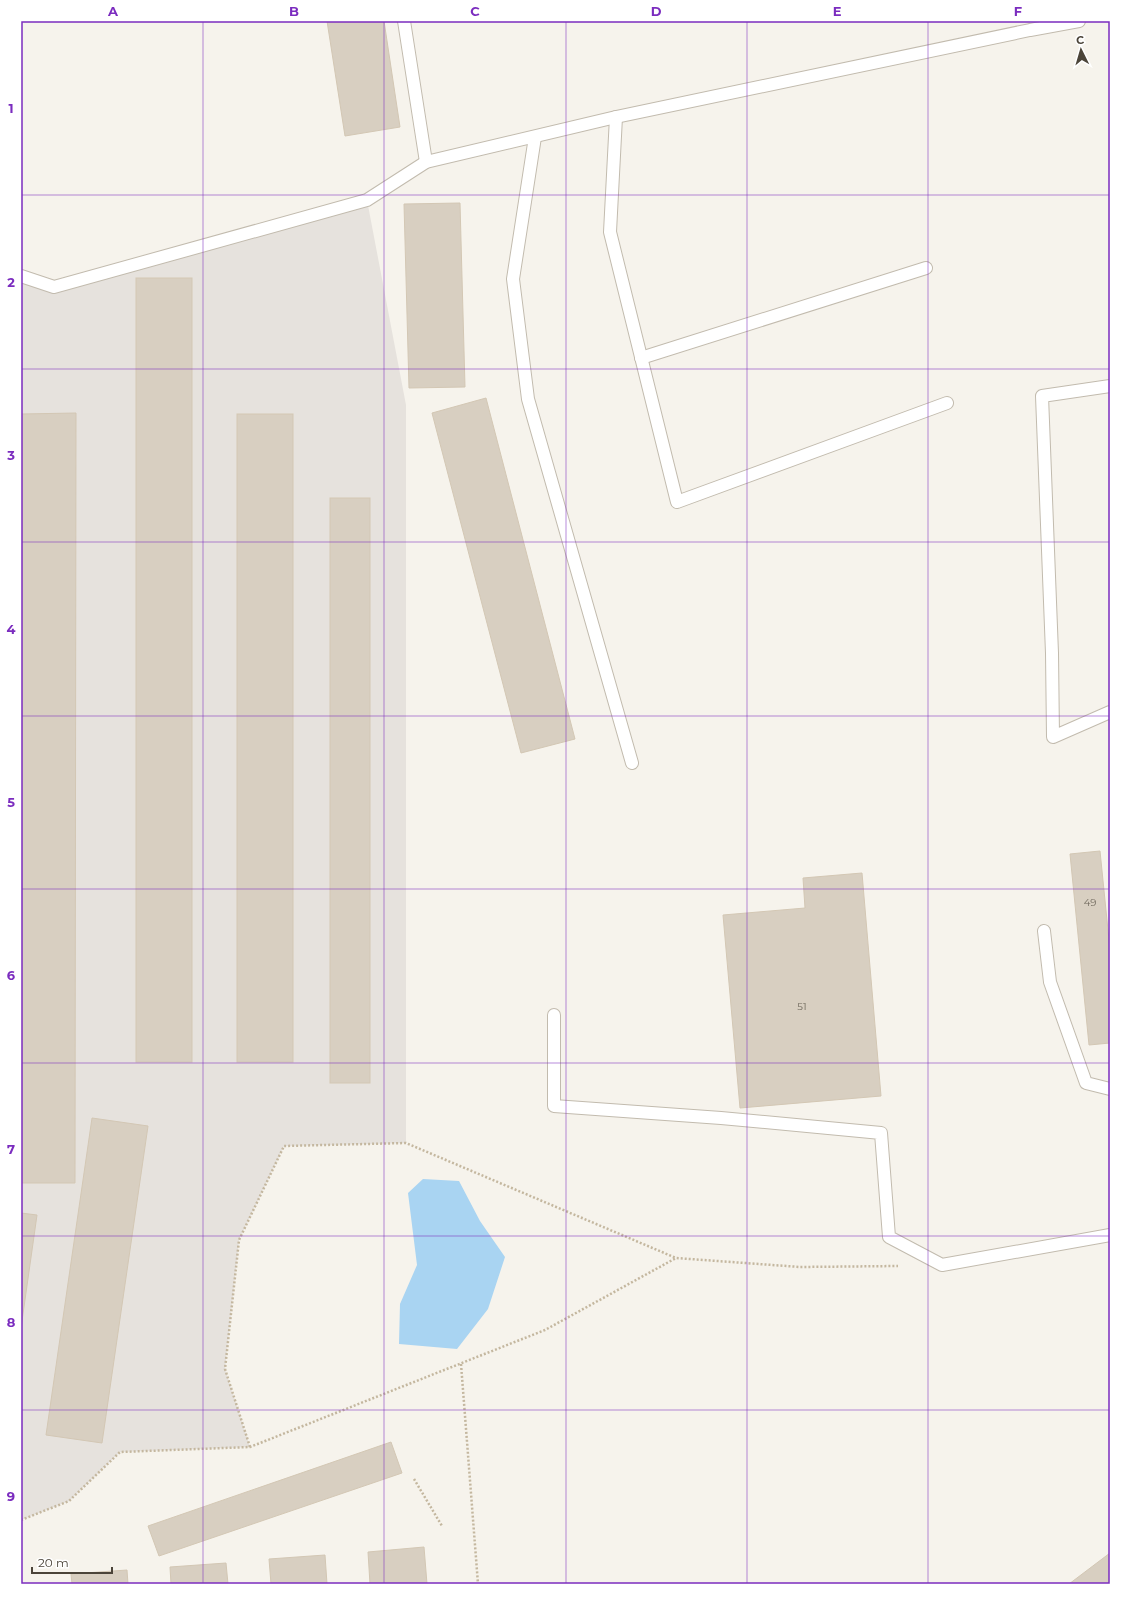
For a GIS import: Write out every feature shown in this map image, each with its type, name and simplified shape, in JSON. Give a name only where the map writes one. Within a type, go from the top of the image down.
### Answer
[{"type":"lane","points":[[404,21],[426,162]]},
{"type":"lane","points":[[21,276],[54,287],[366,200],[426,162],[616,117],[1030,25],[1079,21]]},
{"type":"lane","points":[[616,117],[610,232],[677,502],[947,403]]},
{"type":"lane","points":[[535,137],[513,280],[528,399],[632,763]]},
{"type":"lane","points":[[641,358],[926,268]]},
{"type":"lane","points":[[1110,386],[1042,396],[1052,653],[1053,737],[1110,712]]},
{"type":"lane","points":[[1044,931],[1050,982],[1086,1083],[1110,1089]]},
{"type":"lane","points":[[554,1014],[554,1106],[721,1118],[882,1133],[889,1237],[942,1265],[1110,1235]]},
{"type":"path","points":[[250,1447],[225,1369],[239,1240],[284,1146],[406,1143],[676,1258],[800,1267],[903,1266]]},
{"type":"path","points":[[21,1520],[69,1501],[120,1452],[250,1447],[545,1330],[676,1258]]},
{"type":"path","points":[[461,1364],[478,1584]]},
{"type":"path","points":[[414,1479],[442,1526]]},
{"type":"shaded area","points":[[367,200],[406,405],[406,1143],[284,1146],[239,1240],[225,1369],[250,1447],[120,1452],[69,1501],[21,1520],[21,276],[54,287]]},
{"type":"water","points":[[423,1179],[459,1181],[480,1221],[505,1257],[488,1309],[457,1349],[399,1344],[400,1304],[417,1265],[408,1193]]},
{"type":"building","points":[[327,21],[384,21],[400,127],[345,136]]},
{"type":"building","points":[[460,203],[465,387],[409,388],[404,204]]},
{"type":"building","points":[[136,278],[192,278],[192,1062],[136,1062]]},
{"type":"building","points":[[486,398],[575,739],[521,753],[432,413]]},
{"type":"building","points":[[76,413],[75,1183],[21,1183],[21,414]]},
{"type":"building","points":[[237,414],[293,414],[293,1062],[237,1062]]},
{"type":"building","points":[[330,498],[370,498],[370,1083],[330,1083]]},
{"type":"building","points":[[1100,851],[1110,950],[1110,1043],[1089,1045],[1070,854]]},
{"type":"building","points":[[862,873],[881,1096],[740,1108],[723,915],[805,908],[803,878]]},
{"type":"building","points":[[92,1118],[148,1126],[102,1443],[46,1435]]},
{"type":"building","points":[[21,1213],[37,1215],[21,1328]]},
{"type":"building","points":[[391,1442],[402,1473],[159,1556],[148,1526]]},
{"type":"building","points":[[424,1547],[427,1584],[370,1584],[368,1552]]},
{"type":"building","points":[[1110,1553],[1110,1584],[1069,1584]]},
{"type":"building","points":[[325,1555],[327,1584],[271,1584],[269,1559]]},
{"type":"building","points":[[226,1563],[228,1584],[171,1584],[170,1567]]},
{"type":"building","points":[[127,1570],[128,1584],[72,1584],[71,1574]]}]
